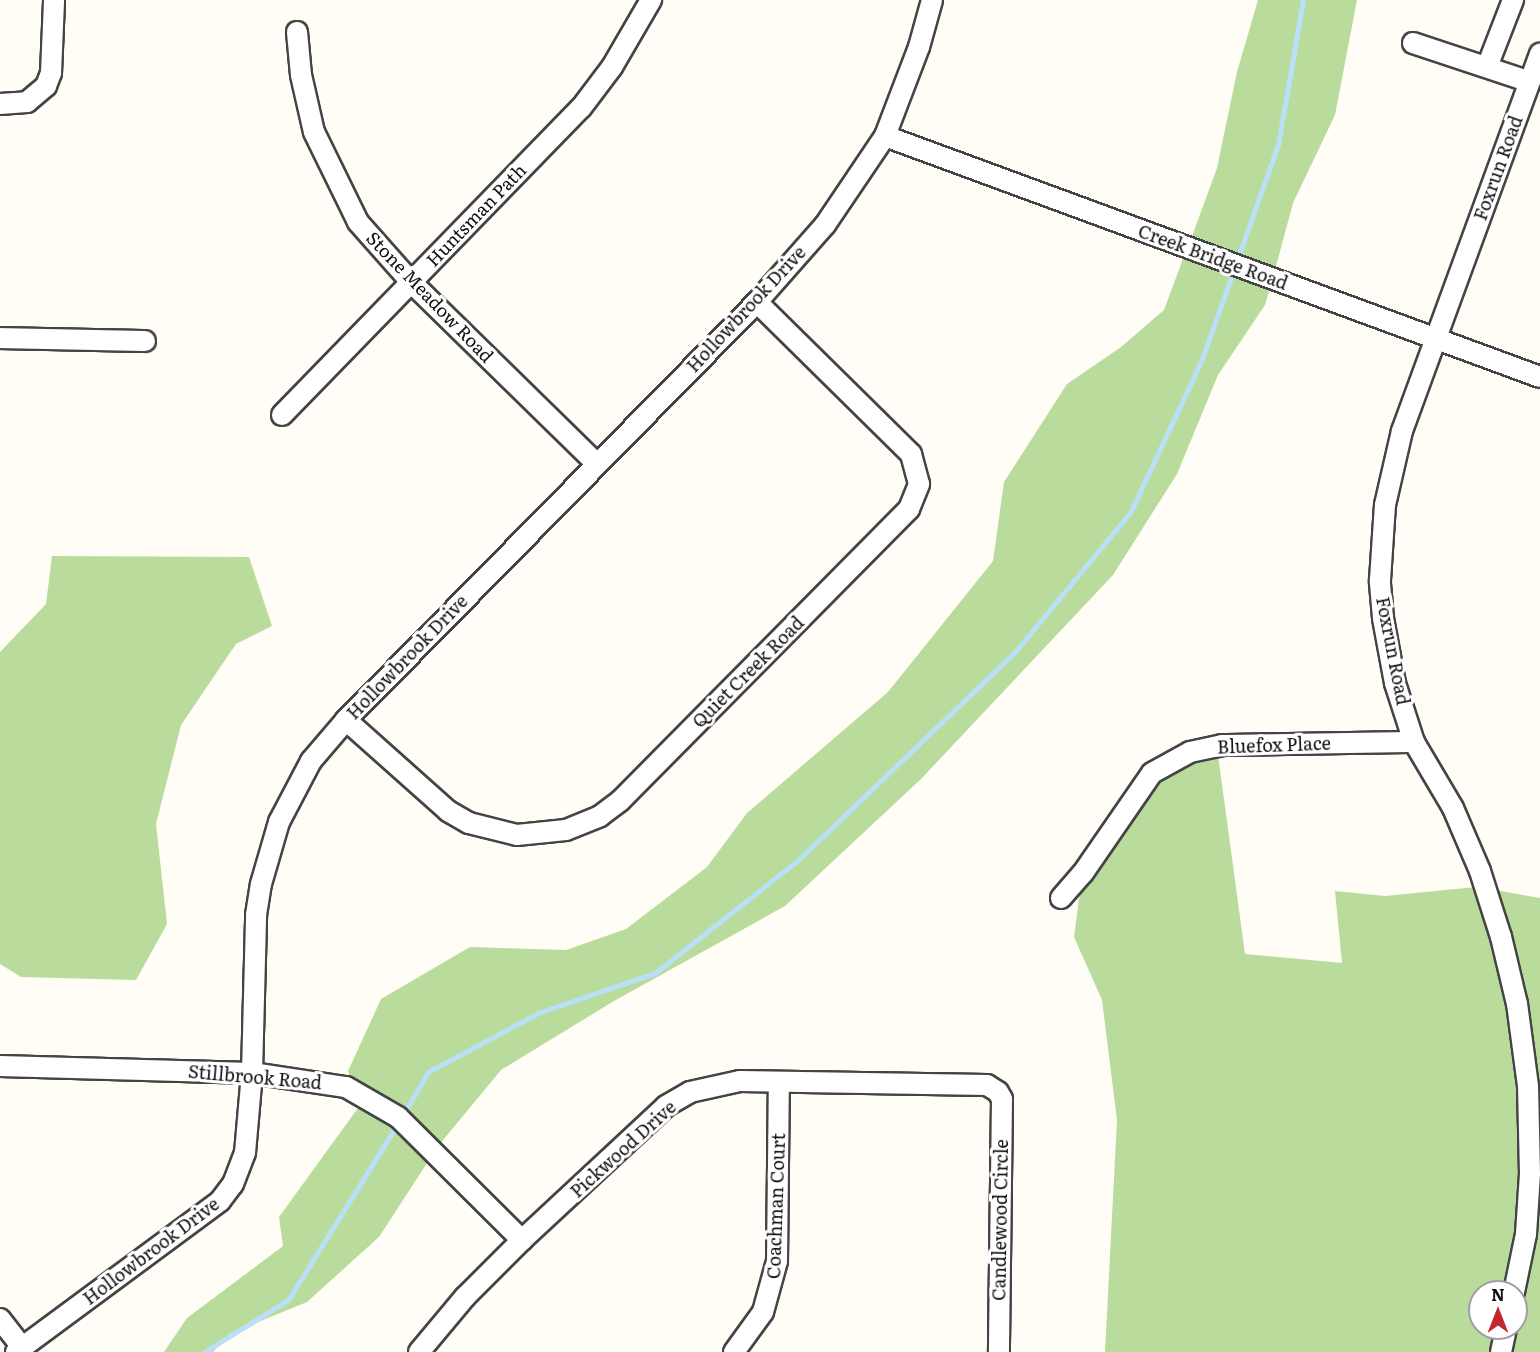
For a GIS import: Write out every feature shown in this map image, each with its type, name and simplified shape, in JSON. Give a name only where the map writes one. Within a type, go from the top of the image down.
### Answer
[{"type":"street","points":[[0,104],[27,102],[46,86],[52,62],[54,0]]},
{"type":"street","name":"Huntsman Path","points":[[282,415],[581,108],[612,67],[651,0]]},
{"type":"street","name":"Hollowbrook Drive","points":[[19,1349],[220,1201],[233,1184],[244,1153],[252,1073],[256,915],[269,852],[297,785],[311,761],[346,720],[596,463],[757,302],[825,225],[885,136],[919,47],[932,0]]},
{"type":"street","points":[[1487,67],[1513,0]]},
{"type":"street","name":"Stone Meadow Road","points":[[297,32],[301,75],[314,132],[337,187],[358,222],[411,282],[596,463]]},
{"type":"street","points":[[1413,43],[1530,82]]},
{"type":"street","name":"Foxrun Road","points":[[1516,1280],[1526,1234],[1530,1174],[1528,1086],[1517,1004],[1501,937],[1480,872],[1453,808],[1414,742],[1395,683],[1383,618],[1381,542],[1392,467],[1435,339],[1539,57]]},
{"type":"street","name":"Creek Bridge Road","points":[[885,136],[1540,377]]},
{"type":"street","name":"Quiet Creek Road","points":[[346,720],[448,812],[469,823],[517,835],[566,830],[600,816],[620,801],[909,509],[919,484],[911,454],[757,302]]},
{"type":"street","points":[[0,338],[145,341]]},
{"type":"street","name":"Bluefox Place","points":[[1061,898],[1083,873],[1152,773],[1190,752],[1222,745],[1414,742]]},
{"type":"street","name":"Stillbrook Road","points":[[0,1066],[252,1073],[318,1080],[375,1100],[398,1117],[522,1240]]},
{"type":"street","name":"Pickwood Drive","points":[[419,1352],[522,1240],[666,1106],[683,1096],[740,1081],[779,1084],[987,1085],[996,1090]]},
{"type":"street","name":"Coachman Court","points":[[734,1352],[763,1312],[777,1261],[779,1084]]},
{"type":"street","name":"Candlewood Circle","points":[[996,1090],[1002,1099],[999,1352]]},
{"type":"street","points":[[0,1319],[19,1349]]},
{"type":"green space","points":[[1258,0],[1357,0],[1335,115],[1293,203],[1275,270],[1191,239],[1217,168],[1237,72]]},
{"type":"green space","points":[[1184,256],[1270,288],[1265,305],[1218,375],[1177,474],[1113,575],[921,779],[785,906],[614,1001],[501,1070],[439,1145],[403,1110],[350,1078],[348,1071],[381,999],[470,947],[566,950],[626,929],[707,867],[747,813],[888,692],[993,561],[1004,482],[1067,384],[1121,347],[1164,310]]},
{"type":"green space","points":[[52,556],[249,557],[272,626],[236,644],[181,725],[156,824],[167,924],[136,980],[21,977],[0,964],[0,652],[46,604]]},
{"type":"green space","points":[[1218,755],[1245,954],[1342,963],[1335,891],[1385,896],[1476,887],[1509,1006],[1520,1087],[1522,1174],[1518,1232],[1508,1280],[1468,1280],[1468,1340],[1495,1340],[1492,1352],[1105,1352],[1117,1120],[1102,1000],[1074,937],[1080,892],[1136,807],[1165,775],[1192,761]]},
{"type":"green space","points":[[1495,890],[1540,898],[1540,1352],[1509,1352],[1512,1340],[1528,1340],[1528,1280],[1524,1280],[1539,1175],[1537,1085]]},
{"type":"green space","points":[[356,1101],[393,1125],[429,1160],[379,1237],[307,1302],[229,1334],[213,1352],[164,1352],[187,1318],[283,1246],[279,1217],[358,1108]]},
{"type":"waterway","points":[[1237,260],[1278,145],[1303,0]]},
{"type":"waterway","points":[[403,1115],[428,1072],[538,1013],[655,973],[797,861],[1014,653],[1130,513],[1202,359],[1234,269]]},
{"type":"waterway","points":[[204,1352],[288,1300],[398,1123]]}]
